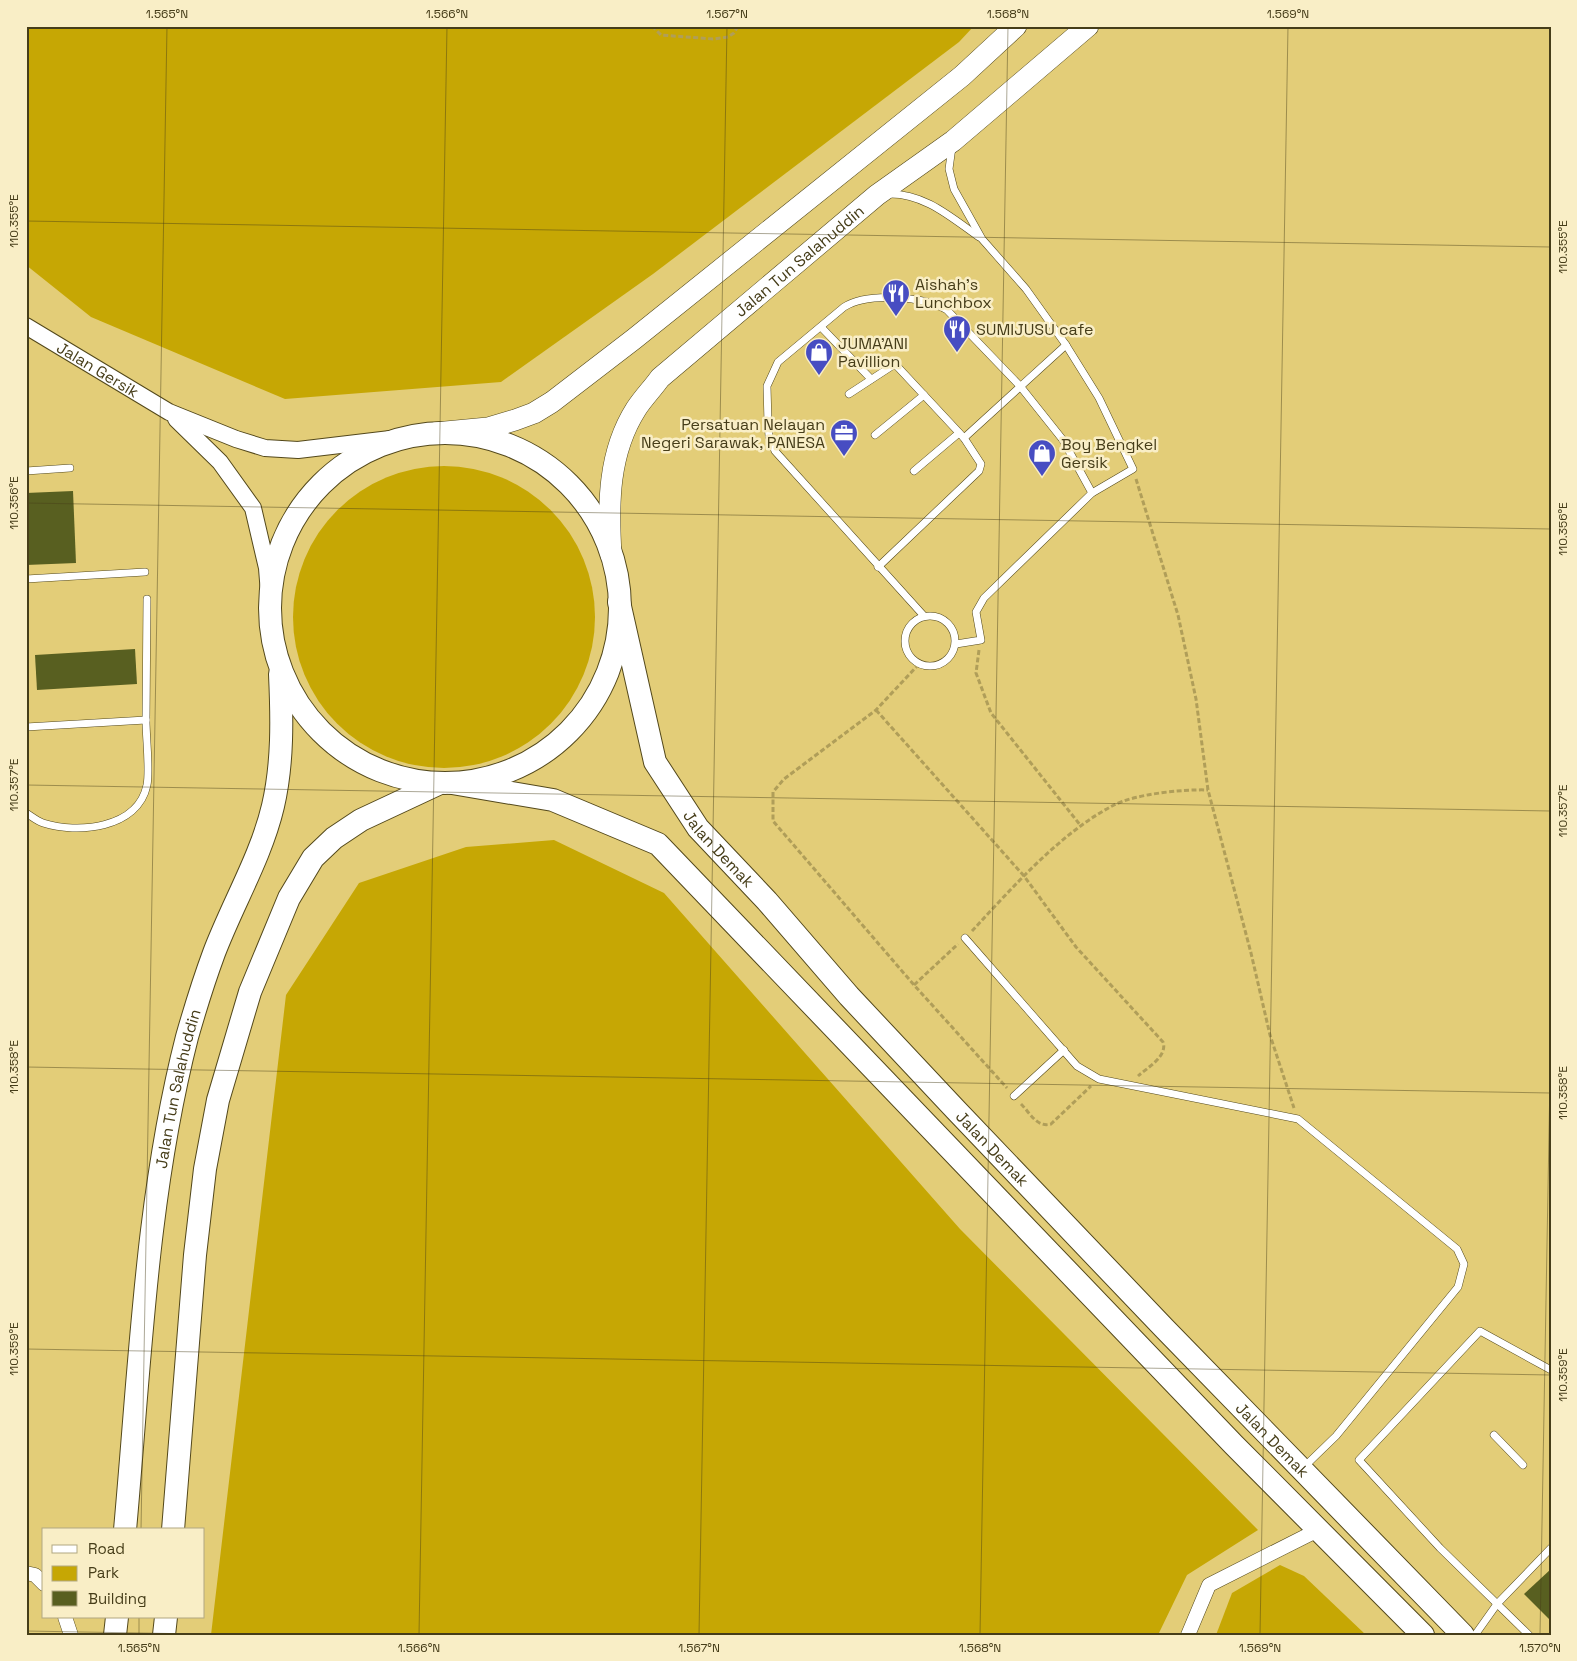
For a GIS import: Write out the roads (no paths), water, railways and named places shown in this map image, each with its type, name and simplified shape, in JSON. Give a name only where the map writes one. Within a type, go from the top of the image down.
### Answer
[{"type":"highway","points":[[434,433],[463,434],[491,439],[518,449],[543,464],[565,482],[584,503],[600,528],[611,554],[619,602],[616,640],[605,677],[591,704],[572,727],[538,756],[511,770],[482,779],[446,783],[413,780],[387,773],[362,762],[340,748],[320,730],[303,710],[289,686],[279,661],[271,619],[272,585],[280,551],[291,526],[306,503],[324,482],[351,461],[381,445],[407,437],[434,433]]},
{"type":"highway","name":"Jalan Demak","points":[[619,602],[656,762],[698,828],[767,901],[849,996],[955,1110],[1463,1635]]},
{"type":"highway","name":"Jalan Tun Salahuddin","points":[[125,1528],[148,1268],[171,1108],[188,1035],[214,952],[265,834],[273,805],[281,745],[279,661]]},
{"type":"highway","points":[[173,1528],[195,1255],[205,1168],[218,1100],[250,992],[288,898],[313,858],[334,838],[361,820],[446,783]]},
{"type":"highway","name":"Jalan Demak","points":[[446,783],[552,800],[658,844],[1318,1530],[1423,1635]]},
{"type":"highway","points":[[115,1635],[117,1618]]},
{"type":"highway","points":[[164,1635],[166,1618]]},
{"type":"main road","points":[[434,433],[488,428],[534,413],[552,402],[642,333],[962,76],[1016,26]]},
{"type":"main road","name":"Jalan Tun Salahuddin","points":[[611,554],[608,511],[611,473],[622,436],[636,408],[660,378],[877,195],[953,141],[1088,26]]},
{"type":"street","name":"Jalan Gersik","points":[[26,326],[169,412]]},
{"type":"street","points":[[169,412],[236,439],[265,448],[298,450],[407,437]]},
{"type":"street","points":[[169,412],[220,462],[253,508],[267,568],[271,619]]},
{"type":"street","points":[[1188,1635],[1209,1585],[1318,1530]]},
{"type":"street","points":[[26,1573],[35,1575],[42,1582]]},
{"type":"street","points":[[66,1618],[72,1635]]},
{"type":"lane","points":[[953,141],[949,169],[954,189],[982,239],[1026,289],[1066,346],[1099,398],[1133,469],[1092,493],[984,598],[976,612],[981,640],[956,644]]},
{"type":"lane","points":[[877,195],[894,194],[918,198],[940,209],[982,239]]},
{"type":"lane","points":[[924,616],[775,451],[769,436],[767,386],[778,362],[844,307],[862,299],[870,298],[936,303],[947,310],[1020,386],[1063,440],[1092,493]]},
{"type":"lane","points":[[821,327],[871,379]]},
{"type":"lane","points":[[914,471],[961,435],[1066,346]]},
{"type":"lane","points":[[849,394],[895,364],[961,435],[980,459],[980,471],[878,567]]},
{"type":"lane","points":[[875,435],[924,395]]},
{"type":"lane","points":[[26,471],[70,468]]},
{"type":"lane","points":[[26,580],[145,572]]},
{"type":"lane","points":[[26,813],[43,822],[85,829],[104,826],[121,818],[137,806],[147,786],[147,599]]},
{"type":"lane","points":[[924,616],[940,617],[947,622],[952,628],[956,644],[954,652],[943,663],[935,666],[919,664],[912,659],[905,643],[910,626],[924,616]]},
{"type":"lane","points":[[26,727],[146,720]]},
{"type":"lane","points":[[965,938],[1077,1066],[1099,1079],[1298,1119],[1457,1249],[1464,1264],[1458,1287],[1336,1436],[1302,1470]]},
{"type":"lane","points":[[1014,1096],[1064,1050]]},
{"type":"lane","points":[[1529,1635],[1359,1462],[1360,1457],[1477,1332],[1482,1331],[1551,1370]]},
{"type":"lane","points":[[1494,1435],[1523,1465]]},
{"type":"lane","points":[[1475,1635],[1497,1604],[1551,1548]]},
{"type":"place","name":"Aishah's Lunchbox","points":[[896,317]]},
{"type":"place","name":"SUMIJUSU cafe","points":[[957,353]]},
{"type":"place","name":"JUMA'ANI Pavillion","points":[[819,376]]},
{"type":"place","name":"Persatuan Nelayan Negeri Sarawak, PANESA","points":[[844,457]]},
{"type":"place","name":"Boy Bengkel Gersik","points":[[1042,477]]}]
